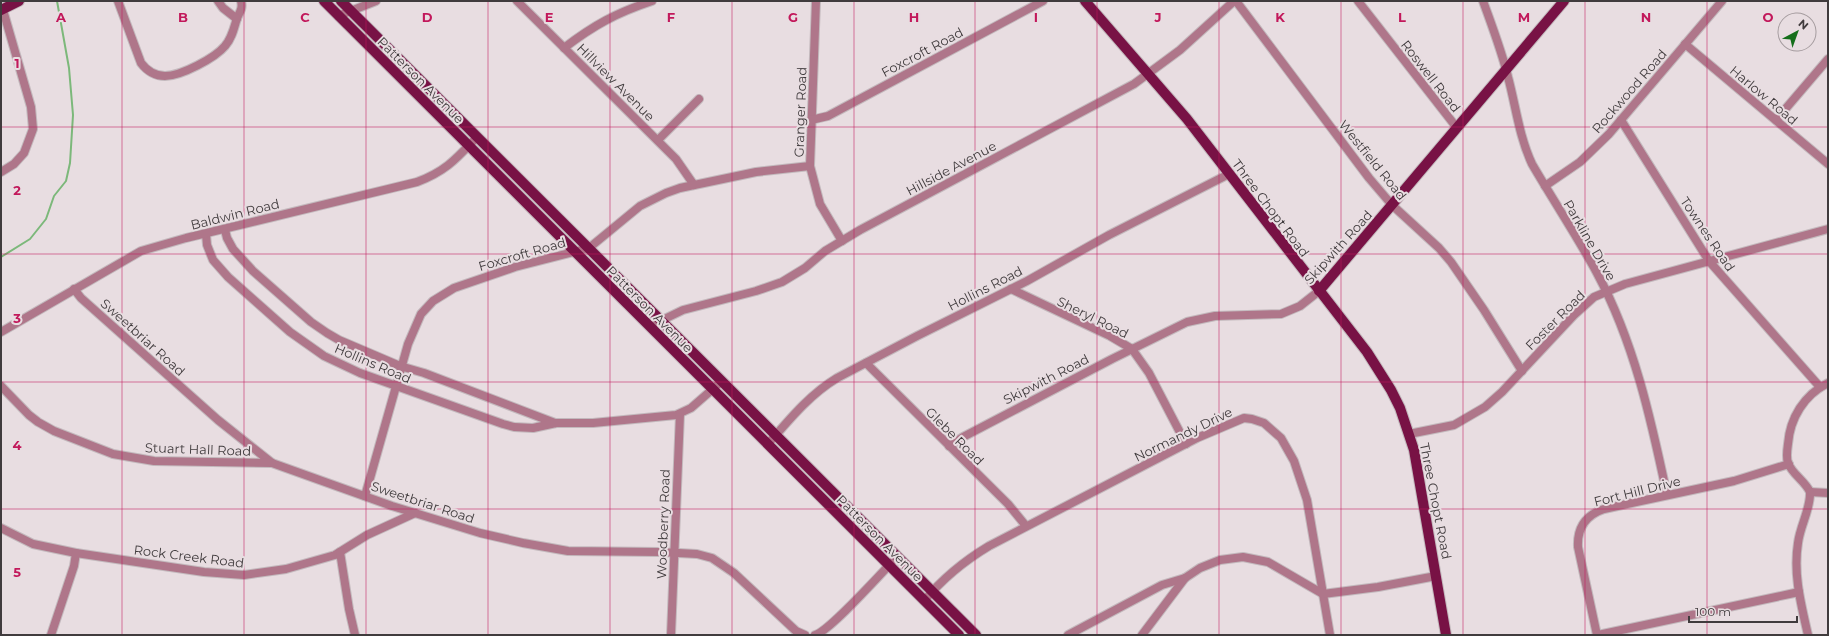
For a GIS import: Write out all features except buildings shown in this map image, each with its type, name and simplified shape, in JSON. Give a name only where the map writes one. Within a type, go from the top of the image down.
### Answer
[{"type":"main road","points":[[2,10],[19,1]]},
{"type":"main road","name":"Patterson Avenue","points":[[324,1],[959,635]]},
{"type":"main road","name":"Patterson Avenue","points":[[341,1],[976,635]]},
{"type":"main road","name":"Three Chopt Road","points":[[1086,1],[1149,74],[1229,174],[1382,374],[1400,408],[1417,465],[1446,635]]},
{"type":"main road","name":"Skipwith Road","points":[[1318,291],[1564,1]]},
{"type":"street","points":[[118,1],[141,63],[148,70],[160,75],[175,74],[210,59],[218,53],[229,40],[241,10],[241,1]]},
{"type":"street","points":[[218,1],[223,8],[237,19]]},
{"type":"street","points":[[338,16],[376,1]]},
{"type":"street","name":"Hillview Avenue","points":[[517,1],[658,140],[676,159],[694,184]]},
{"type":"street","points":[[564,48],[600,22],[614,15],[652,1]]},
{"type":"street","name":"Granger Road","points":[[816,1],[810,166],[820,204],[842,241]]},
{"type":"street","name":"Foxcroft Road","points":[[811,120],[828,116],[1043,1]]},
{"type":"street","name":"Hillside Avenue","points":[[650,326],[683,310],[768,288],[798,273],[825,251],[842,241],[1134,84],[1149,74],[1235,1]]},
{"type":"street","name":"Westfield Road","points":[[1235,1],[1338,138],[1392,205],[1439,248],[1451,262],[1484,310],[1522,371]]},
{"type":"street","name":"Roswell Road","points":[[1358,1],[1457,128]]},
{"type":"street","name":"Parkline Drive","points":[[1483,1],[1506,70],[1521,137],[1532,164],[1597,273],[1636,370],[1648,410],[1667,495]]},
{"type":"street","name":"Rockwood Road","points":[[1545,186],[1580,162],[1621,120],[1722,1]]},
{"type":"street","points":[[1,172],[14,164],[24,153],[33,129],[30,107],[2,10]]},
{"type":"street","name":"Harlow Road","points":[[1685,44],[1828,164]]},
{"type":"street","points":[[1776,120],[1828,59]]},
{"type":"street","points":[[658,140],[699,99]]},
{"type":"street","name":"Townes Road","points":[[1621,120],[1709,261],[1820,387]]},
{"type":"street","name":"Baldwin Road","points":[[1,332],[141,251],[417,182],[437,174],[446,168],[477,137]]},
{"type":"street","name":"Foxcroft Road","points":[[365,496],[400,366],[421,314],[433,301],[454,288],[515,267],[589,248],[640,206],[666,193],[694,184],[756,172],[810,166]]},
{"type":"street","name":"Hollins Road","points":[[768,444],[815,393],[837,378],[1011,289],[1109,235],[1229,174]]},
{"type":"street","name":"Foster Road","points":[[1409,434],[1437,429],[1465,420],[1496,398],[1574,315],[1594,297],[1605,291],[1828,229]]},
{"type":"street","name":"Hollins Road","points":[[225,230],[227,238],[241,259],[311,322],[339,340],[400,366],[438,378],[556,423]]},
{"type":"street","name":"Hollins Road","points":[[206,234],[208,250],[213,260],[223,272],[290,332],[324,356],[345,366],[442,404],[514,427],[533,428],[556,423],[593,423],[680,414],[691,408],[722,381]]},
{"type":"street","name":"Sweetbriar Road","points":[[74,289],[81,298],[138,350],[245,443],[272,463],[415,513],[480,533],[546,548],[697,554],[712,558],[723,564],[796,632],[805,635]]},
{"type":"street","name":"Sheryl Road","points":[[1011,289],[1132,349],[1150,373],[1186,444]]},
{"type":"street","name":"Skipwith Road","points":[[949,446],[997,419],[1187,322],[1202,318],[1230,315],[1281,314],[1300,306],[1318,291]]},
{"type":"street","name":"Glebe Road","points":[[866,363],[1008,504],[1026,526]]},
{"type":"street","points":[[1828,383],[1820,387],[1803,403],[1794,420],[1788,440],[1787,456],[1789,464],[1810,492],[1828,493]]},
{"type":"street","name":"Stuart Hall Road","points":[[1,386],[29,415],[38,422],[54,431],[113,454],[154,461],[272,463]]},
{"type":"street","name":"Woodberry Road","points":[[672,635],[680,414]]},
{"type":"street","name":"Normandy Drive","points":[[924,601],[968,559],[1026,526],[1186,444],[1236,420],[1244,418],[1264,423],[1281,438],[1294,461],[1307,500],[1330,635]]},
{"type":"street","name":"Fort Hill Drive","points":[[1597,635],[1578,547],[1580,527],[1587,518],[1598,511],[1734,481],[1789,464]]},
{"type":"street","points":[[1808,635],[1799,592],[1796,562],[1798,542],[1810,492]]},
{"type":"street","name":"Rock Creek Road","points":[[1,528],[33,544],[76,554],[204,572],[244,575],[286,569],[340,552],[367,535],[415,513]]},
{"type":"street","points":[[340,552],[349,609],[356,635]]},
{"type":"street","points":[[51,635],[66,591],[76,554]]},
{"type":"street","points":[[815,635],[823,632],[897,557]]},
{"type":"street","points":[[1068,635],[1162,585],[1185,578],[1214,562],[1231,558],[1252,558],[1268,562],[1323,594],[1378,587],[1436,576]]},
{"type":"street","points":[[1142,635],[1185,578]]},
{"type":"street","points":[[1597,635],[1799,592]]},
{"type":"waterway","points":[[1,257],[30,239],[46,219],[54,196],[66,181],[70,163],[73,115],[69,68],[57,1]]}]
